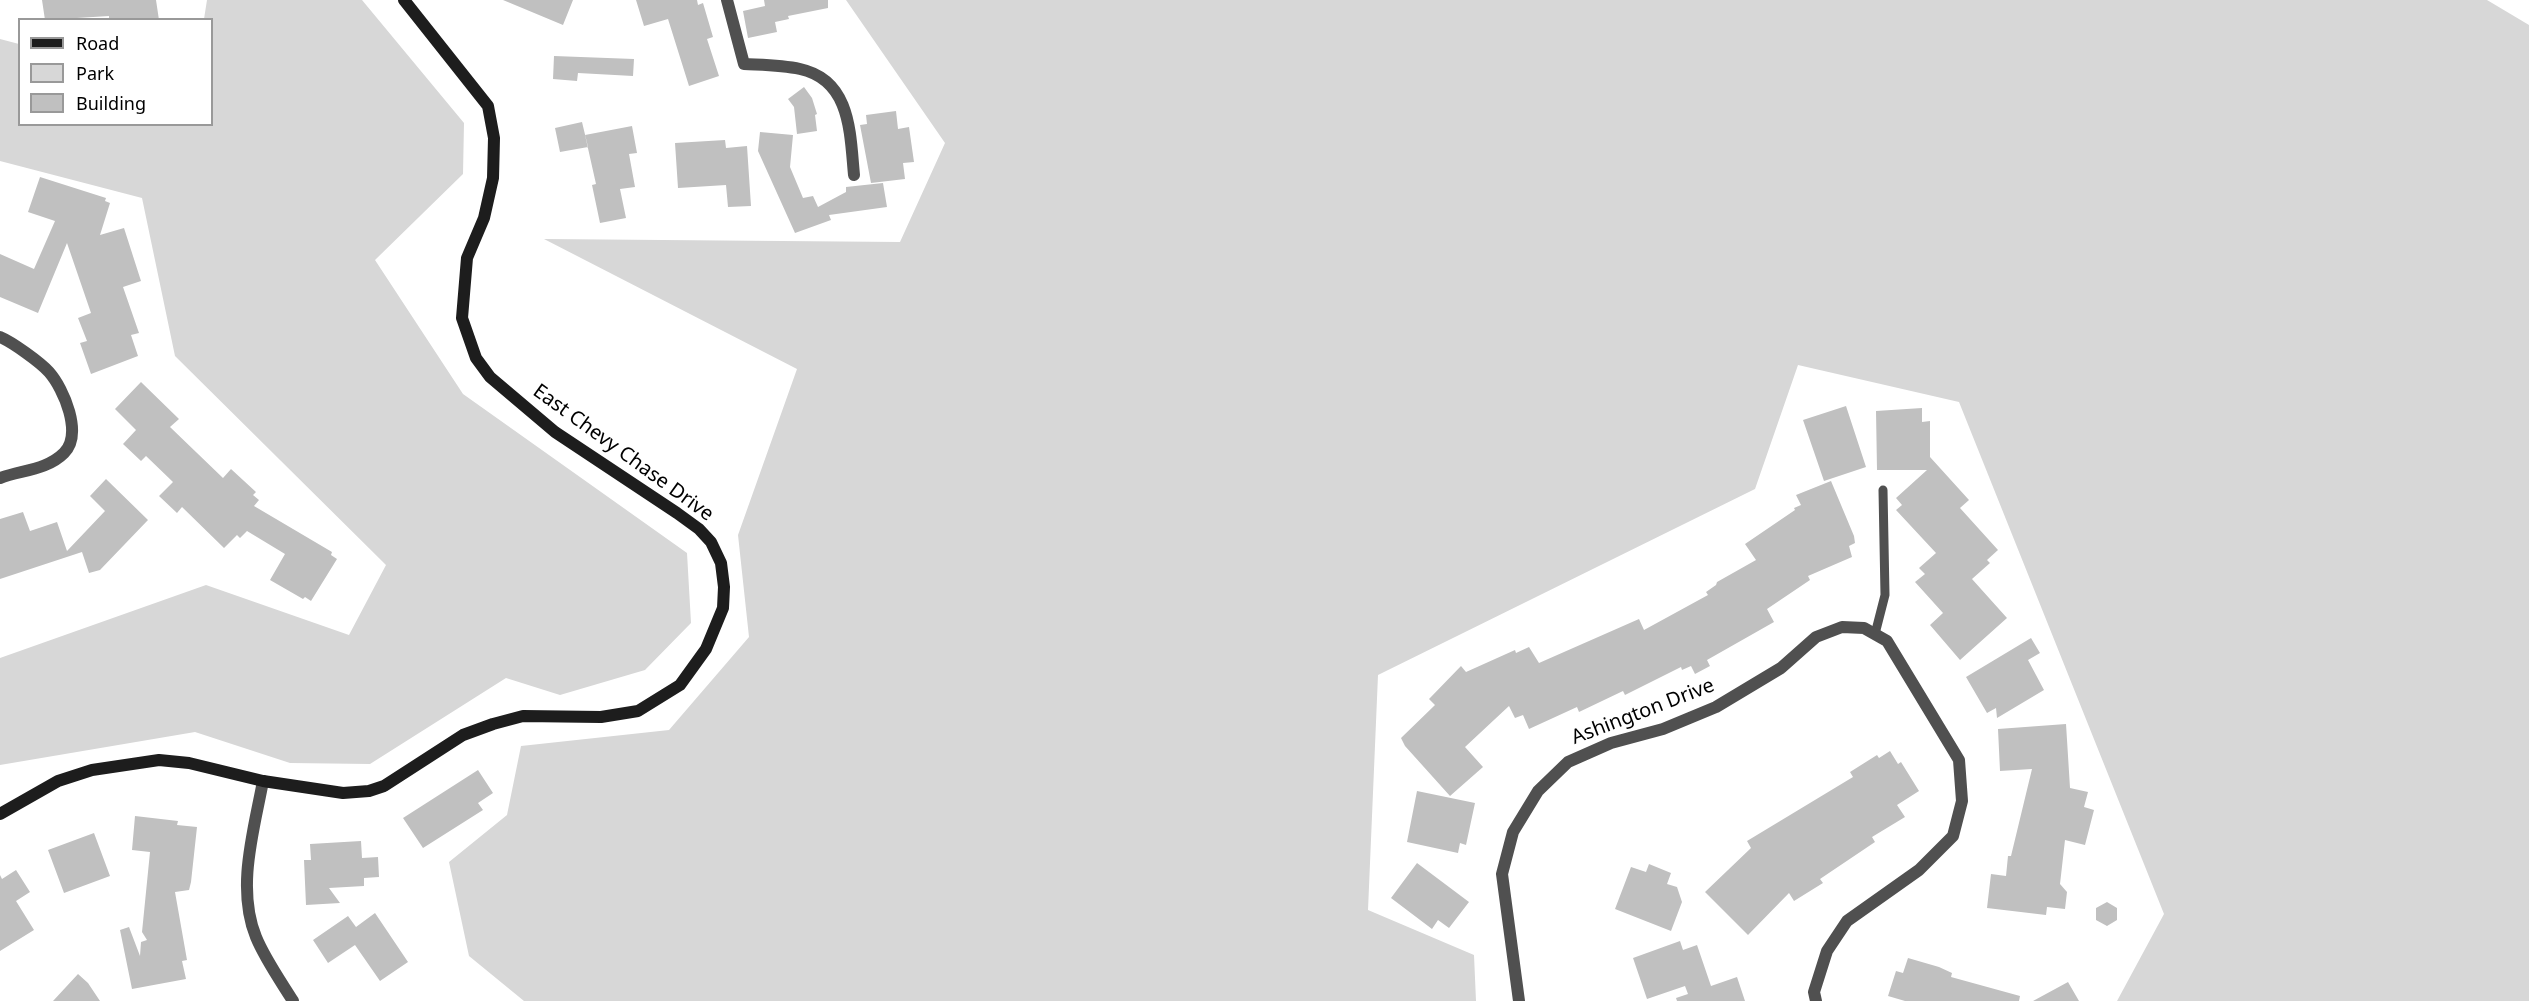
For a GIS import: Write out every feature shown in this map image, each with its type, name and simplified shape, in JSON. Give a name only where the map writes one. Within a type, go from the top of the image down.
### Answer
[{"type":"main road","name":"East Chevy Chase Drive","points":[[0,814],[58,781],[92,770],[159,760],[189,763],[263,781],[343,793],[369,791],[384,786],[463,735],[493,724],[523,716],[601,717],[638,711],[680,685],[706,649],[723,608],[724,587],[721,563],[711,542],[699,529],[555,432],[490,377],[476,358],[462,318],[467,258],[484,218],[492,178],[494,138],[488,106],[404,0]]},
{"type":"street","points":[[727,0],[744,64],[801,69],[817,75],[837,91],[849,117],[854,175]]},
{"type":"street","points":[[0,337],[49,371],[67,401],[73,428],[66,451],[45,466],[0,478]]},
{"type":"street","name":"Ashington Drive","points":[[1520,1001],[1502,874],[1513,832],[1538,791],[1568,762],[1611,743],[1663,729],[1716,707],[1781,668],[1816,637],[1842,627],[1864,628],[1875,634]]},
{"type":"street","points":[[1816,1001],[1814,992],[1827,951],[1847,921],[1919,870],[1953,836],[1962,801],[1959,760],[1887,641],[1875,634]]},
{"type":"street","points":[[263,781],[247,875],[247,909],[255,936],[293,1001]]},
{"type":"lane","points":[[1875,634],[1885,595],[1883,490]]},
{"type":"green space","points":[[207,0],[362,0],[464,123],[463,174],[375,260],[463,394],[687,553],[691,623],[645,670],[560,695],[506,678],[370,764],[290,763],[195,732],[0,765],[0,658],[206,585],[349,635],[386,565],[175,356],[142,198],[0,161],[0,39],[18,44],[18,126],[213,126],[213,18],[204,18]]},
{"type":"green space","points":[[846,0],[2487,0],[2529,25],[2529,1001],[2117,1001],[2164,914],[1959,402],[1798,365],[1755,489],[1378,675],[1368,910],[1474,955],[1476,1001],[524,1001],[469,956],[449,862],[507,815],[521,746],[669,730],[749,637],[738,535],[797,369],[544,239],[900,242],[945,143]]},
{"type":"building","points":[[42,0],[156,0],[159,18],[109,18],[109,16],[45,18]]},
{"type":"building","points":[[503,0],[573,0],[563,25]]},
{"type":"building","points":[[636,0],[697,0],[698,5],[703,3],[713,37],[707,39],[719,76],[689,86],[668,19],[644,26]]},
{"type":"building","points":[[764,0],[828,0],[828,8],[788,16],[789,19],[775,22],[777,32],[748,38],[743,11],[765,6]]},
{"type":"building","points":[[554,56],[634,59],[633,76],[578,73],[577,81],[553,79]]},
{"type":"building","points":[[804,87],[812,98],[817,114],[815,115],[817,131],[797,134],[794,107],[788,99]]},
{"type":"building","points":[[896,111],[898,129],[909,127],[914,162],[903,163],[905,179],[871,183],[860,125],[867,124],[866,115]]},
{"type":"building","points":[[582,122],[588,147],[560,152],[555,128]]},
{"type":"building","points":[[632,126],[637,153],[629,154],[635,187],[620,189],[626,218],[600,223],[592,185],[596,184],[585,135]]},
{"type":"building","points":[[760,132],[793,135],[790,167],[803,198],[813,196],[818,207],[846,192],[846,187],[883,183],[887,207],[829,215],[831,220],[795,233],[758,151]]},
{"type":"building","points":[[725,140],[726,148],[747,146],[751,206],[728,207],[726,185],[678,188],[675,143]]},
{"type":"building","points":[[40,177],[106,198],[105,201],[110,203],[100,235],[124,228],[141,281],[123,287],[139,333],[131,335],[138,356],[91,374],[80,343],[87,341],[78,318],[91,313],[67,243],[38,313],[0,297],[0,254],[34,269],[55,221],[28,212]]},
{"type":"building","points":[[141,382],[179,419],[170,427],[223,478],[231,469],[256,492],[253,495],[259,500],[254,506],[332,552],[331,555],[337,559],[311,601],[305,597],[303,599],[270,580],[285,554],[247,531],[240,538],[237,535],[224,548],[182,507],[177,513],[159,496],[173,482],[146,456],[141,461],[123,444],[136,430],[115,409]]},
{"type":"building","points":[[1846,406],[1866,467],[1824,481],[1803,420]]},
{"type":"building","points":[[1922,408],[1922,422],[1930,421],[1930,457],[1969,500],[1960,508],[1998,550],[1987,560],[1990,563],[1972,579],[2007,618],[1960,660],[1930,625],[1943,613],[1915,582],[1925,574],[1919,568],[1936,553],[1896,510],[1902,505],[1896,498],[1927,470],[1877,470],[1876,411]]},
{"type":"building","points":[[106,479],[148,520],[100,570],[89,573],[82,552],[0,579],[0,519],[23,512],[30,531],[57,522],[67,551],[105,511],[90,496]]},
{"type":"building","points":[[1831,481],[1854,536],[1855,543],[1849,546],[1852,557],[1808,576],[1810,580],[1767,609],[1774,622],[1707,660],[1710,666],[1695,674],[1691,666],[1682,670],[1681,667],[1625,695],[1623,691],[1579,712],[1577,707],[1529,729],[1523,715],[1515,718],[1509,706],[1465,747],[1483,767],[1450,796],[1405,746],[1401,738],[1435,705],[1429,699],[1461,666],[1466,672],[1515,650],[1516,653],[1529,647],[1539,663],[1639,619],[1644,630],[1708,595],[1706,592],[1717,582],[1756,560],[1745,544],[1801,505],[1796,495]]},
{"type":"building","points":[[2031,638],[2040,653],[2028,660],[2044,690],[1997,718],[1996,708],[1987,713],[1966,677]]},
{"type":"building","points":[[2066,724],[2070,788],[2088,792],[2084,807],[2094,810],[2085,845],[2065,840],[2060,884],[2067,892],[2065,909],[2047,907],[2046,915],[1987,908],[1991,874],[2006,876],[2008,856],[2011,856],[2032,769],[2000,771],[1998,729]]},
{"type":"building","points":[[1890,751],[1898,764],[1901,762],[1919,791],[1897,805],[1905,817],[1872,837],[1875,842],[1820,879],[1823,883],[1794,901],[1789,893],[1748,935],[1705,892],[1751,848],[1747,841],[1853,777],[1850,772],[1877,755],[1879,758]]},
{"type":"building","points":[[478,770],[493,793],[478,803],[483,810],[423,848],[403,818]]},
{"type":"building","points":[[1417,791],[1475,803],[1466,845],[1460,843],[1458,853],[1407,842]]},
{"type":"building","points":[[135,816],[178,821],[177,825],[197,827],[189,890],[175,892],[187,960],[182,961],[186,979],[132,989],[120,930],[129,927],[140,956],[141,942],[147,940],[142,932],[150,852],[132,850]]},
{"type":"building","points":[[94,833],[110,876],[64,893],[48,850]]},
{"type":"building","points":[[361,841],[362,858],[378,857],[379,877],[364,878],[364,886],[329,888],[340,903],[306,905],[304,860],[311,860],[310,844]]},
{"type":"building","points":[[1417,863],[1469,902],[1449,928],[1438,920],[1432,929],[1391,898]]},
{"type":"building","points":[[1649,864],[1671,873],[1667,884],[1677,887],[1682,902],[1671,931],[1615,909],[1631,867],[1646,872]]},
{"type":"building","points":[[16,870],[30,892],[16,901],[34,930],[0,951],[0,875],[2,879]]},
{"type":"building","points":[[2107,902],[2117,908],[2117,920],[2107,926],[2096,920],[2096,908]]},
{"type":"building","points":[[375,913],[408,962],[380,981],[355,945],[328,963],[313,940],[348,916],[356,927]]},
{"type":"building","points":[[1680,941],[1683,950],[1697,945],[1711,986],[1737,977],[1745,1001],[1677,1001],[1676,998],[1688,994],[1685,986],[1647,999],[1633,958]]},
{"type":"building","points":[[1908,958],[1939,967],[1952,973],[1951,977],[2020,996],[2019,1001],[1905,1001],[1888,996],[1896,971],[1903,973]]},
{"type":"building","points":[[78,974],[88,983],[100,1001],[53,1001]]},
{"type":"building","points":[[2068,982],[2079,1001],[2033,1001]]}]
